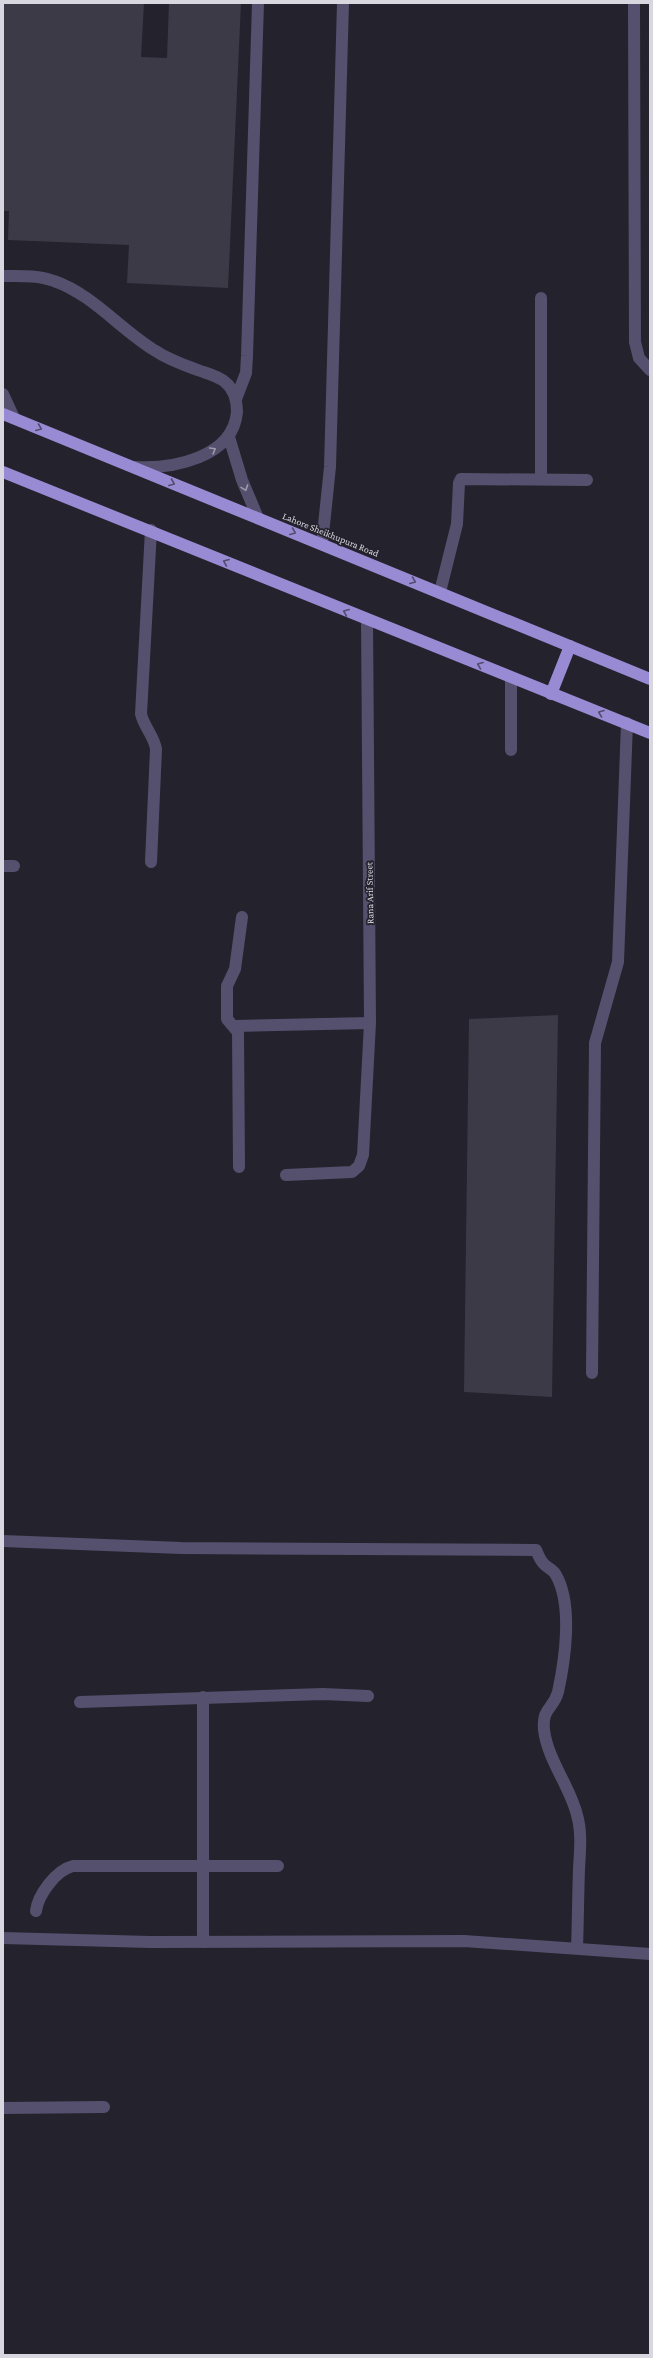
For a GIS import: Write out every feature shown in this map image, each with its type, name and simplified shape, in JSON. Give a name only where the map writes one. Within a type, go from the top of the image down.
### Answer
[{"type":"highway","name":"Lahore Sheikhupura Road","points":[[8,416],[650,679]]},
{"type":"highway","points":[[3,472],[151,530],[367,620],[650,733]]},
{"type":"highway","points":[[551,694],[570,646]]},
{"type":"street","points":[[135,468],[159,466],[200,457],[212,451],[229,437],[236,415],[236,399],[246,373],[247,356],[258,3]]},
{"type":"street","points":[[322,544],[330,468],[343,3]]},
{"type":"street","points":[[634,3],[635,342],[639,358],[650,370]]},
{"type":"street","points":[[3,276],[40,278],[53,281],[72,289],[153,350],[175,362],[218,377],[226,382],[236,399]]},
{"type":"street","points":[[541,479],[542,298]]},
{"type":"street","points":[[3,394],[8,416]]},
{"type":"street","points":[[229,437],[242,480],[258,518]]},
{"type":"street","points":[[440,592],[457,524],[460,479],[587,480]]},
{"type":"street","points":[[151,530],[142,714],[143,721],[156,749],[151,862]]},
{"type":"street","name":"Rana Arif Street","points":[[286,1175],[352,1172],[359,1166],[364,1155],[370,1023],[367,620]]},
{"type":"street","points":[[511,678],[511,750]]},
{"type":"street","points":[[592,1373],[595,1043],[618,962],[627,723]]},
{"type":"street","points":[[238,1167],[238,1032],[235,1026],[227,1019],[227,986],[235,969],[242,916]]},
{"type":"street","points":[[235,1026],[370,1023]]},
{"type":"street","points":[[3,1541],[180,1548],[536,1550],[543,1564],[556,1574],[565,1607],[565,1635],[560,1684],[555,1699],[545,1712],[544,1721],[546,1737],[558,1773],[572,1800],[579,1828],[577,1948]]},
{"type":"street","points":[[80,1702],[323,1694],[368,1696]]},
{"type":"street","points":[[203,1697],[203,1942]]},
{"type":"street","points":[[36,1911],[39,1900],[46,1889],[69,1867],[203,1865],[278,1866]]},
{"type":"street","points":[[3,1938],[203,1942],[464,1941],[650,1954]]},
{"type":"street","points":[[3,2108],[104,2107]]},
{"type":"building","points":[[3,3],[144,3],[141,57],[167,58],[169,3],[241,3],[228,288],[127,283],[129,245],[8,240],[9,211],[3,211]]},
{"type":"building","points":[[558,1015],[552,1397],[464,1392],[469,1019]]}]
